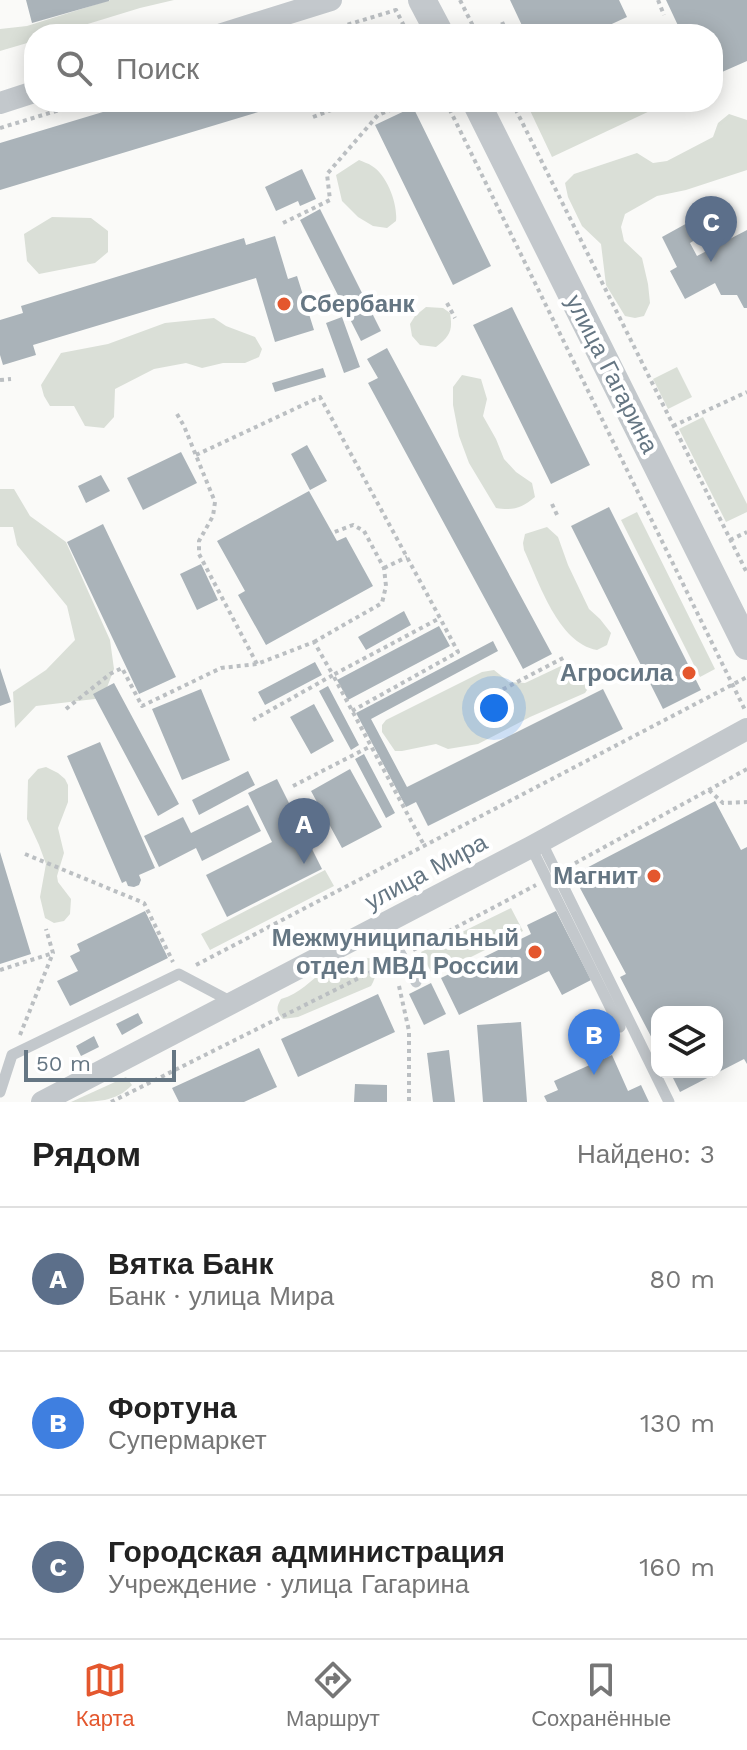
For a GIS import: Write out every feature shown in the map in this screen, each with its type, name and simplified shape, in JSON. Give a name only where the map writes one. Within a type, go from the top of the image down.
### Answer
[{"type":"street","points":[[254,24],[331,0]]},
{"type":"street","points":[[422,0],[435,24]]},
{"type":"street","points":[[0,103],[24,95]]},
{"type":"street","name":"улица Гагарина","points":[[481,112],[747,646]]},
{"type":"street","name":"улица Мира","points":[[42,1102],[536,844],[747,729]]},
{"type":"lane","points":[[536,844],[669,1102]]},
{"type":"lane","points":[[552,876],[620,1027]]},
{"type":"lane","points":[[378,926],[403,955],[416,982]]},
{"type":"lane","points":[[0,1092],[12,1055],[179,974],[232,1002]]},
{"type":"path","points":[[460,0],[473,24]]},
{"type":"path","points":[[658,0],[664,15]]},
{"type":"path","points":[[354,24],[396,10],[403,24]]},
{"type":"path","points":[[502,24],[507,22]]},
{"type":"path","points":[[0,128],[53,112]]},
{"type":"path","points":[[313,117],[326,112]]},
{"type":"path","points":[[283,223],[330,200],[327,174],[378,115],[385,112]]},
{"type":"path","points":[[451,112],[747,713]]},
{"type":"path","points":[[517,112],[747,573]]},
{"type":"path","points":[[447,303],[455,318]]},
{"type":"path","points":[[0,380],[11,379]]},
{"type":"path","points":[[673,426],[747,392]]},
{"type":"path","points":[[196,455],[320,397],[458,652],[352,711]]},
{"type":"path","points":[[177,414],[215,502],[213,516],[199,541],[199,554],[257,664]]},
{"type":"path","points":[[552,504],[558,517]]},
{"type":"path","points":[[66,709],[122,668],[142,706],[221,668],[257,664],[314,642],[382,603],[386,586],[384,568],[364,531],[353,525],[332,533]]},
{"type":"path","points":[[730,540],[747,532]]},
{"type":"path","points":[[384,568],[407,557]]},
{"type":"path","points":[[253,720],[440,618]]},
{"type":"path","points":[[314,642],[424,845]]},
{"type":"path","points":[[506,715],[496,693],[565,657]]},
{"type":"path","points":[[25,854],[144,903],[179,974],[747,677]]},
{"type":"path","points":[[293,786],[371,746]]},
{"type":"path","points":[[111,1102],[389,963],[747,769]]},
{"type":"path","points":[[709,790],[723,803],[747,802]]},
{"type":"path","points":[[378,926],[389,963]]},
{"type":"path","points":[[12,1055],[53,953],[46,929]]},
{"type":"path","points":[[0,970],[53,953]]},
{"type":"path","points":[[395,976],[409,1031],[409,1102]]},
{"type":"shaded area","points":[[110,0],[174,0],[88,24],[33,24]]},
{"type":"shaded area","points":[[24,26],[24,44],[0,51],[0,29]]},
{"type":"shaded area","points":[[531,112],[648,112],[552,157]]},
{"type":"shaded area","points":[[729,114],[747,120],[747,170],[657,196],[625,214],[621,227],[624,241],[642,258],[650,303],[644,316],[625,316],[606,285],[601,244],[582,226],[565,183],[574,174],[637,153],[653,163],[667,161],[713,137],[718,123]]},
{"type":"shaded area","points":[[359,160],[377,170],[390,190],[396,221],[387,228],[373,226],[358,217],[342,201],[336,175]]},
{"type":"shaded area","points":[[52,217],[91,218],[108,231],[108,252],[95,263],[39,274],[27,261],[24,234]]},
{"type":"shaded area","points":[[426,307],[443,308],[450,313],[449,333],[436,347],[420,345],[412,336],[410,324]]},
{"type":"shaded area","points":[[214,318],[255,337],[262,349],[259,357],[245,363],[223,363],[202,368],[186,363],[154,369],[115,389],[114,417],[104,428],[85,426],[74,406],[50,406],[44,396],[41,385],[61,353],[108,344],[165,323]]},
{"type":"shaded area","points":[[677,367],[692,397],[668,409],[653,379]]},
{"type":"shaded area","points":[[462,375],[481,379],[487,399],[483,416],[504,459],[532,483],[535,497],[521,506],[496,508],[469,463],[459,436],[453,405],[453,387]]},
{"type":"shaded area","points":[[703,417],[747,504],[747,512],[726,522],[679,429]]},
{"type":"shaded area","points":[[0,489],[14,489],[30,516],[66,542],[110,640],[114,669],[103,698],[36,706],[15,728],[13,692],[46,670],[75,640],[67,606],[17,545],[13,527],[0,527]]},
{"type":"shaded area","points":[[637,512],[715,669],[700,677],[621,520]]},
{"type":"shaded area","points":[[547,527],[558,537],[589,609],[611,633],[607,645],[597,650],[583,645],[561,624],[543,594],[524,550],[525,534]]},
{"type":"shaded area","points":[[561,666],[576,667],[587,674],[591,684],[585,693],[478,744],[448,749],[436,744],[395,751],[382,732],[386,720],[482,672],[494,670],[509,682],[525,683]]},
{"type":"shaded area","points":[[46,767],[58,773],[68,785],[68,802],[58,828],[64,853],[57,876],[71,899],[70,914],[64,921],[54,923],[45,918],[40,897],[46,864],[27,819],[28,780],[38,769]]},
{"type":"shaded area","points":[[325,870],[334,886],[210,950],[201,934]]},
{"type":"shaded area","points":[[511,908],[523,931],[433,976],[421,952]]},
{"type":"shaded area","points":[[371,958],[376,972],[371,986],[298,1017],[283,1019],[279,1014],[281,999],[326,970],[348,961]]},
{"type":"shaded area","points":[[126,1077],[132,1085],[119,1095],[97,1101],[71,1102]]},
{"type":"building","points":[[26,0],[109,0],[109,1],[32,23]]},
{"type":"building","points":[[510,0],[619,0],[627,17],[612,24],[521,24]]},
{"type":"building","points":[[666,0],[747,0],[747,61],[723,72],[723,24],[677,24]]},
{"type":"building","points":[[103,112],[258,112],[0,190],[0,143]]},
{"type":"building","points":[[402,112],[415,112],[491,266],[453,285],[375,125]]},
{"type":"building","points":[[302,169],[316,199],[300,206],[298,201],[276,211],[265,187]]},
{"type":"building","points":[[320,209],[381,331],[361,341],[300,220]]},
{"type":"building","points":[[691,221],[700,237],[690,243],[697,256],[747,230],[747,308],[737,295],[721,295],[715,283],[685,299],[670,271],[677,267],[662,237]]},
{"type":"building","points":[[275,236],[288,279],[297,276],[314,330],[275,342],[256,278],[33,345],[36,355],[3,365],[0,320],[23,313],[21,306],[244,238],[246,245]]},
{"type":"building","points":[[512,307],[590,465],[551,484],[473,325]]},
{"type":"building","points":[[342,317],[360,367],[344,373],[326,323]]},
{"type":"building","points":[[387,348],[552,654],[523,669],[368,383],[378,378],[367,359]]},
{"type":"building","points":[[323,368],[326,377],[275,392],[272,383]]},
{"type":"building","points":[[307,445],[327,481],[310,490],[291,454]]},
{"type":"building","points":[[181,452],[197,483],[143,510],[127,478]]},
{"type":"building","points":[[101,475],[110,491],[86,503],[78,486]]},
{"type":"building","points":[[309,491],[337,541],[346,537],[373,586],[266,645],[238,595],[245,591],[217,541]]},
{"type":"building","points":[[609,507],[701,690],[663,709],[571,526]]},
{"type":"building","points":[[103,524],[176,677],[139,694],[67,542]]},
{"type":"building","points":[[201,564],[218,600],[197,610],[180,574]]},
{"type":"building","points":[[404,611],[411,625],[366,650],[358,637]]},
{"type":"building","points":[[439,626],[450,646],[348,700],[337,680]]},
{"type":"building","points":[[493,641],[498,651],[371,719],[407,787],[603,689],[623,729],[428,826],[416,802],[406,807],[356,713]]},
{"type":"building","points":[[315,662],[322,675],[265,705],[258,692]]},
{"type":"building","points":[[0,668],[11,702],[0,706]]},
{"type":"building","points":[[114,683],[179,804],[158,816],[93,694]]},
{"type":"building","points":[[328,686],[359,745],[351,750],[319,691]]},
{"type":"building","points":[[201,689],[230,760],[182,780],[152,709]]},
{"type":"building","points":[[314,704],[334,741],[311,754],[290,717]]},
{"type":"building","points":[[100,742],[155,868],[139,875],[139,885],[134,887],[128,886],[126,881],[122,883],[67,756]]},
{"type":"building","points":[[364,754],[395,813],[386,818],[355,759]]},
{"type":"building","points":[[350,769],[382,827],[342,848],[311,791]]},
{"type":"building","points":[[248,771],[255,785],[199,815],[192,800]]},
{"type":"building","points":[[277,779],[322,869],[227,917],[206,875],[272,842],[248,793]]},
{"type":"building","points":[[715,801],[741,850],[747,847],[747,1064],[744,1059],[723,1070],[723,1006],[651,1006],[651,1036],[620,977],[626,974],[573,875]]},
{"type":"building","points":[[248,805],[261,831],[202,861],[196,848],[159,867],[144,836],[183,817],[191,833]]},
{"type":"building","points":[[0,852],[31,954],[0,964]]},
{"type":"building","points":[[145,911],[168,958],[70,1006],[57,981],[78,971],[70,956],[80,951],[77,944]]},
{"type":"building","name":"Межмуниципальный отдел МВД России","points":[[556,911],[591,980],[562,995],[549,971],[459,1015],[441,978],[531,934],[527,925]]},
{"type":"building","points":[[431,983],[446,1014],[424,1025],[409,994]]},
{"type":"building","points":[[378,994],[395,1032],[298,1077],[281,1039]]},
{"type":"building","points":[[138,1013],[143,1023],[122,1035],[116,1024]]},
{"type":"building","points":[[521,1022],[527,1102],[483,1102],[477,1025]]},
{"type":"building","points":[[94,1036],[99,1047],[81,1056],[76,1046]]},
{"type":"building","points":[[259,1048],[277,1087],[244,1102],[179,1102],[172,1088]]},
{"type":"building","points":[[449,1050],[455,1102],[433,1102],[427,1053]]},
{"type":"building","points":[[612,1055],[628,1091],[641,1085],[649,1102],[547,1102],[544,1096],[558,1090],[554,1081]]},
{"type":"building","points":[[673,1078],[707,1078],[680,1092]]},
{"type":"building","points":[[355,1084],[387,1085],[387,1102],[354,1102]]},
{"type":"place","name":"Городская администрация","points":[[711,262]]},
{"type":"place","name":"Сбербанк","points":[[284,304]]},
{"type":"place","name":"Агросила","points":[[689,673]]},
{"type":"place","name":"Вятка Банк","points":[[304,864]]},
{"type":"place","name":"Магнит","points":[[654,876]]},
{"type":"place","name":"Межмуниципальный отдел МВД России","points":[[535,952]]},
{"type":"place","name":"Фортуна","points":[[594,1075]]}]
